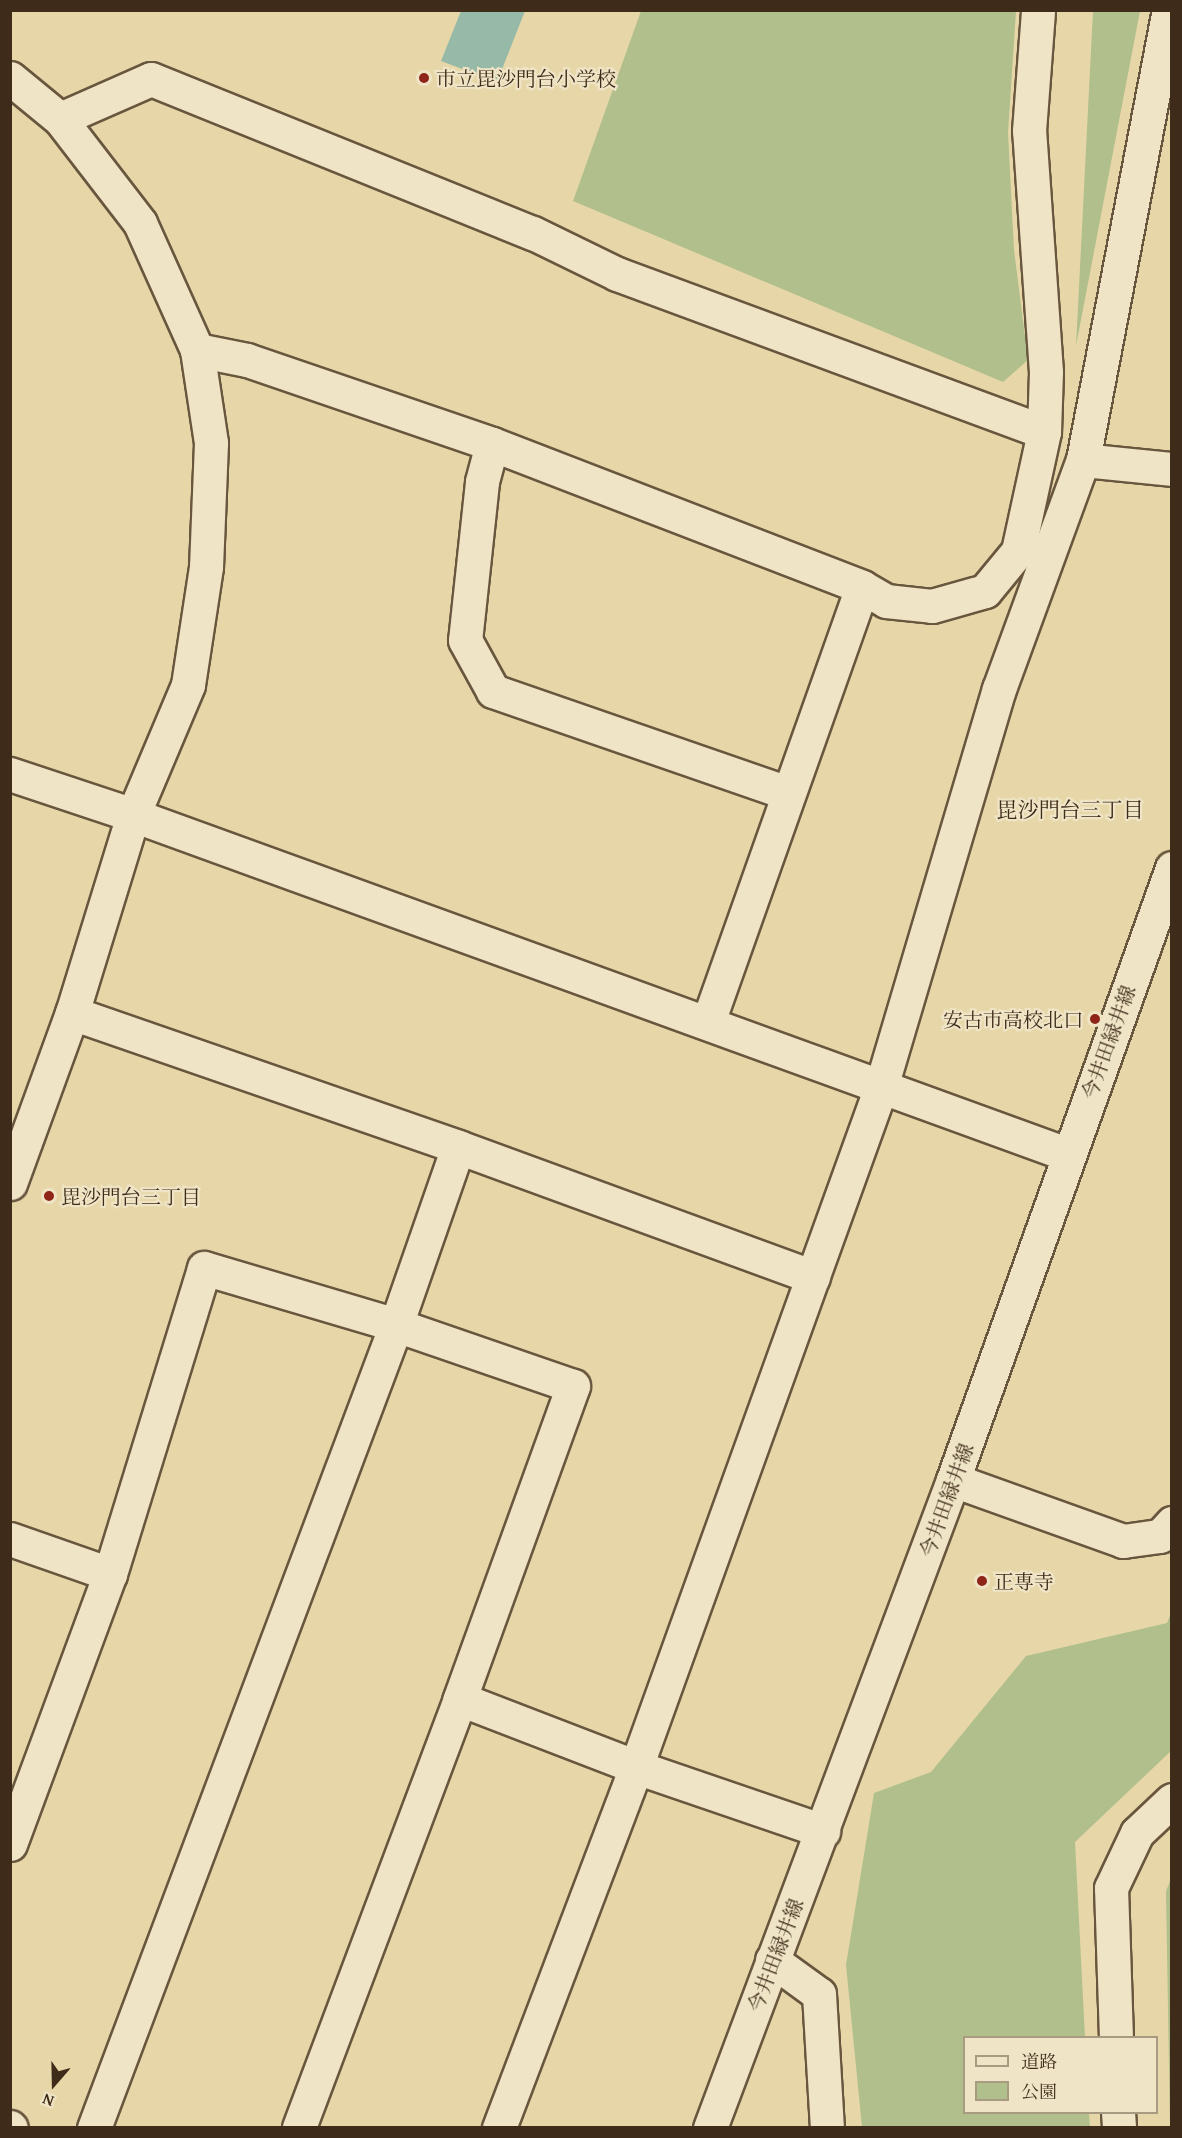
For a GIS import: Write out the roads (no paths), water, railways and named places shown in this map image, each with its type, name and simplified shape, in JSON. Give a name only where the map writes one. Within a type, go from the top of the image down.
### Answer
[{"type":"street","points":[[197,351],[247,360],[492,444],[862,587],[886,601],[932,606],[986,591],[1018,551],[1044,432],[1046,372],[1029,131],[1038,10]]},
{"type":"street","points":[[499,2127],[636,1767],[881,1087],[999,689],[1083,460],[1169,10]]},
{"type":"street","points":[[10,78],[60,119],[140,223],[197,351],[211,443],[206,567],[188,685],[134,815],[72,1013],[10,1183]]},
{"type":"street","points":[[60,119],[151,79],[533,233],[617,274],[1044,432]]},
{"type":"street","points":[[492,444],[482,482],[465,640],[493,691],[787,793]]},
{"type":"street","points":[[1083,460],[1172,469]]},
{"type":"street","points":[[708,1022],[787,793],[862,587]]},
{"type":"street","points":[[10,774],[134,815],[1068,1154]]},
{"type":"street","name":"今井田緑井線","points":[[710,2127],[953,1480],[1172,868]]},
{"type":"street","points":[[72,1013],[458,1147],[813,1277]]},
{"type":"street","points":[[94,2127],[396,1325],[458,1147]]},
{"type":"street","points":[[10,1844],[110,1574],[204,1268],[396,1325],[573,1386],[460,1699],[299,2127]]},
{"type":"street","points":[[953,1480],[1123,1541],[1160,1536],[1172,1523]]},
{"type":"street","points":[[10,1539],[110,1574]]},
{"type":"street","points":[[460,1699],[636,1767],[823,1831]]},
{"type":"street","points":[[1116,2036],[1111,1888],[1137,1833],[1172,1800]]},
{"type":"street","points":[[772,1960],[819,1994],[827,2127]]},
{"type":"place","name":"市立毘沙門台小学校","points":[[424,78]]},
{"type":"place","name":"安古市高校北口","points":[[1095,1019]]},
{"type":"place","name":"毘沙門台三丁目","points":[[49,1196]]},
{"type":"place","name":"正専寺","points":[[982,1581]]},
{"type":"district","name":"毘沙門台三丁目","points":[[1070,810]]}]
